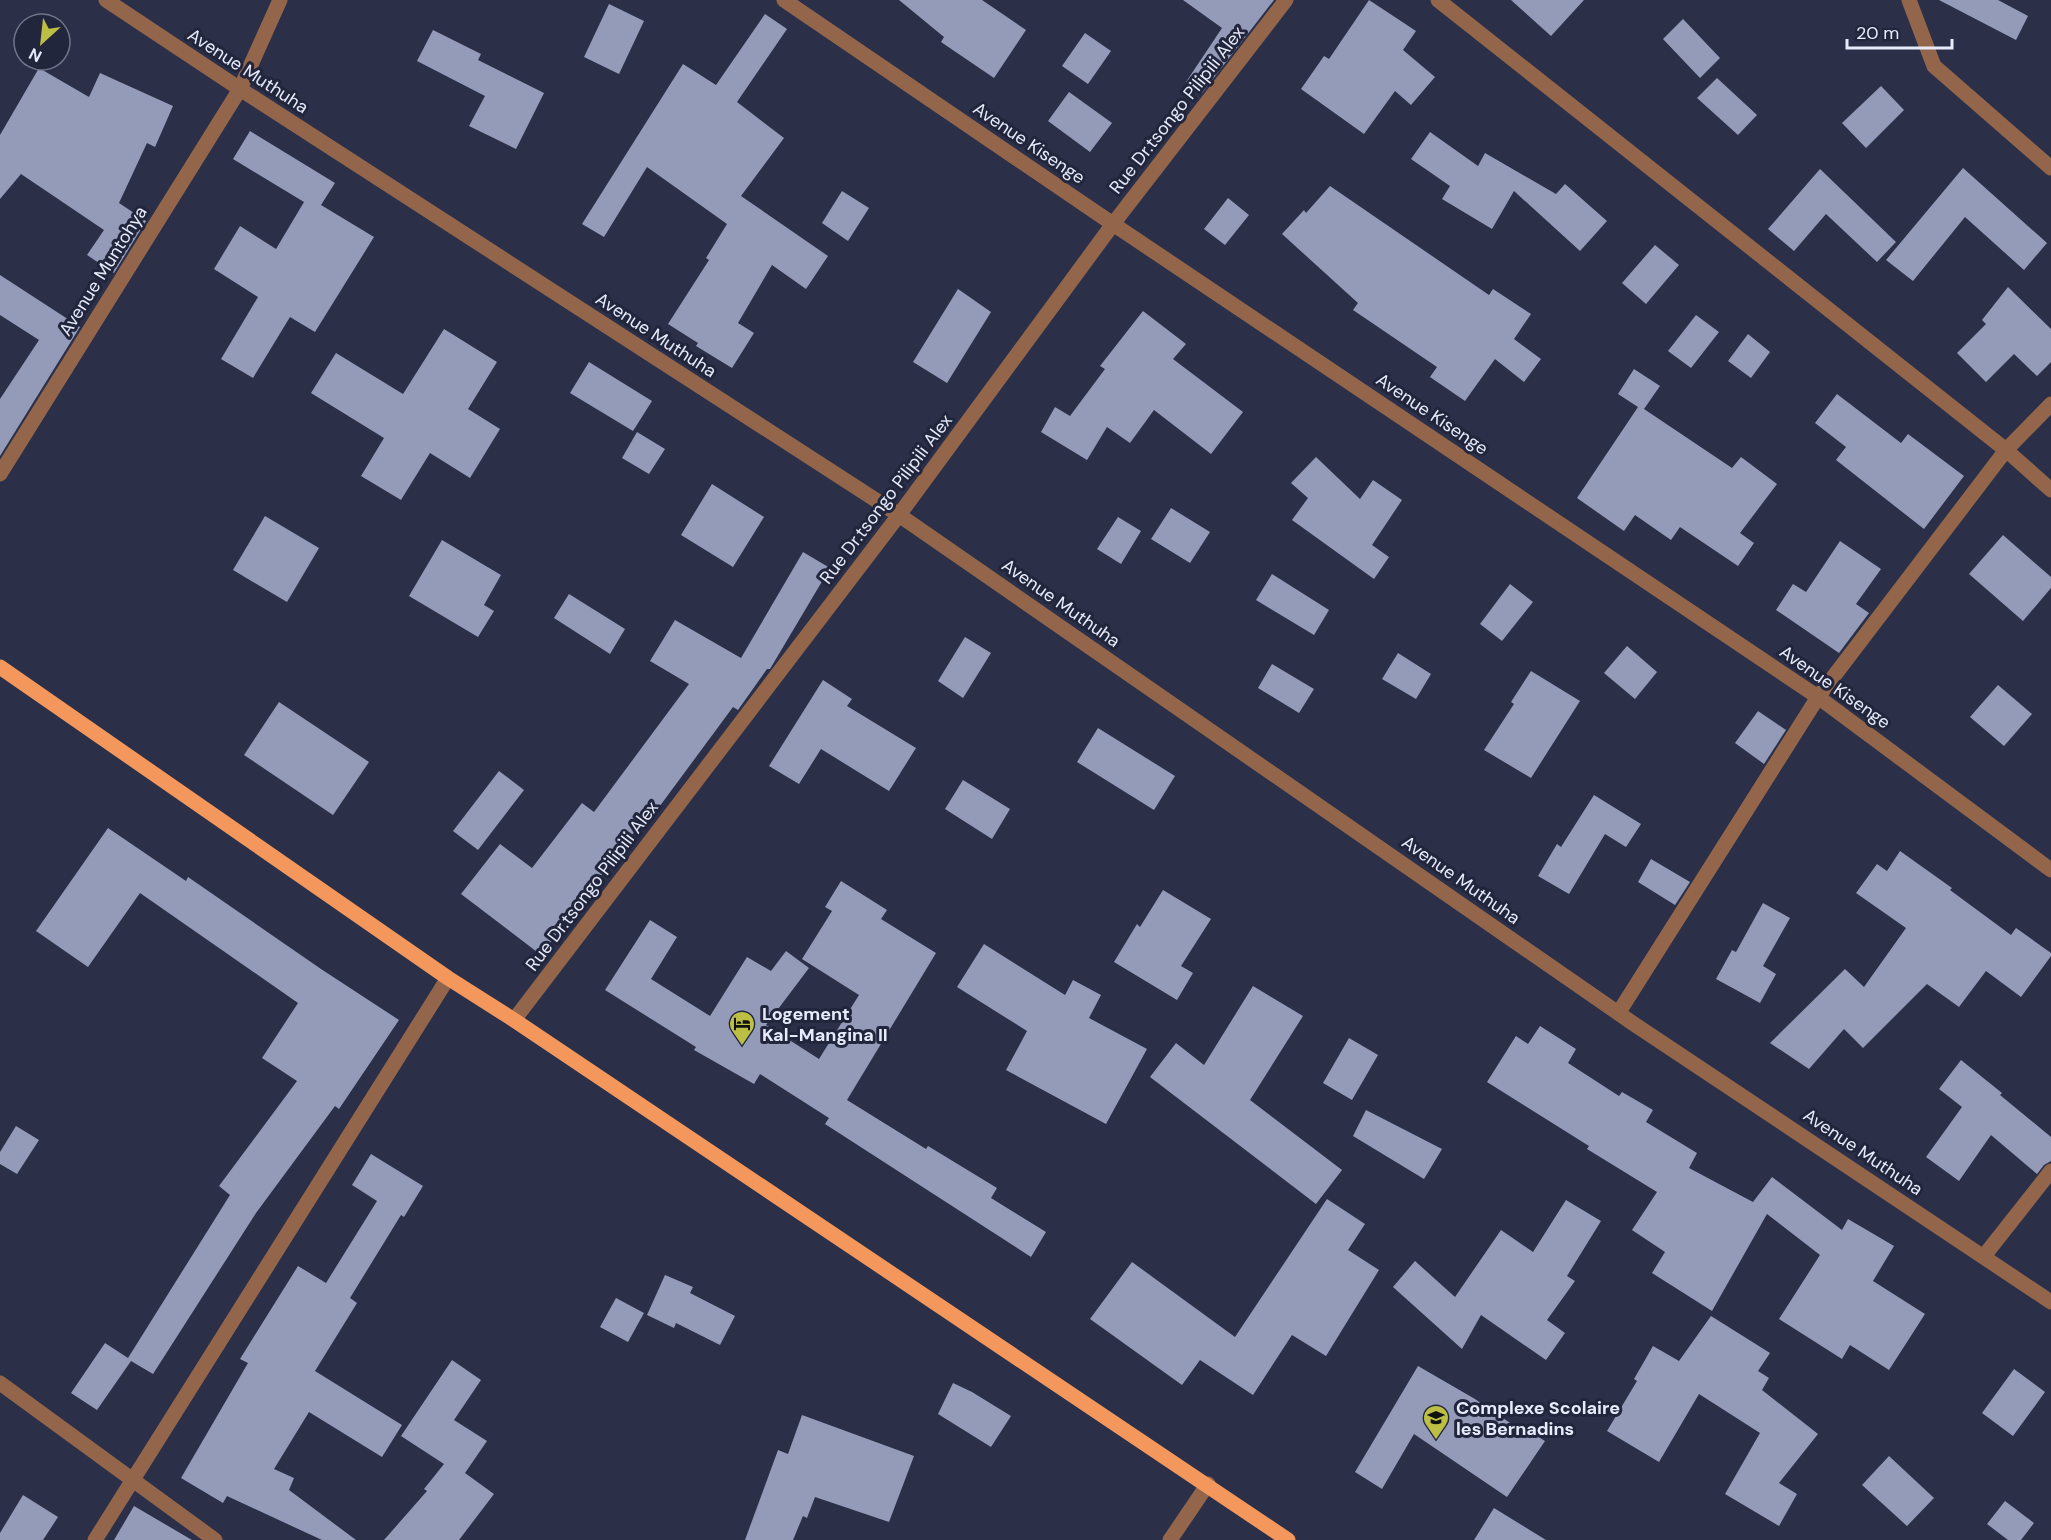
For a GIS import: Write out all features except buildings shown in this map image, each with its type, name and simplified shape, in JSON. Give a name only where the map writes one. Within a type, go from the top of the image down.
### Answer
[{"type":"main road","points":[[0,667],[448,978],[1208,1484],[1288,1540]]},
{"type":"street","name":"Avenue Muthuha","points":[[106,0],[240,90],[900,515],[1631,1022],[2051,1302]]},
{"type":"street","name":"Avenue Muntohya","points":[[0,474],[240,90],[280,0]]},
{"type":"street","name":"Avenue Kisenge","points":[[784,0],[1113,224],[1818,697],[2051,870]]},
{"type":"street","name":"Rue Dr.tsongo Pilipili Alex","points":[[514,1020],[900,515],[1113,224],[1286,0]]},
{"type":"street","points":[[1438,0],[2006,450],[2051,490]]},
{"type":"street","points":[[1909,0],[1934,66],[2051,168]]},
{"type":"street","points":[[1619,1012],[1818,697],[2006,450],[2051,404]]},
{"type":"street","points":[[95,1540],[448,978]]},
{"type":"street","points":[[1984,1256],[2051,1172]]},
{"type":"street","points":[[0,1383],[215,1540]]},
{"type":"street","points":[[1170,1540],[1208,1484]]},
{"type":"place","name":"Logement Kal-Mangina II","points":[[742,1047]]},
{"type":"place","name":"Complexe Scolaire les Bernadins","points":[[1436,1441]]}]
